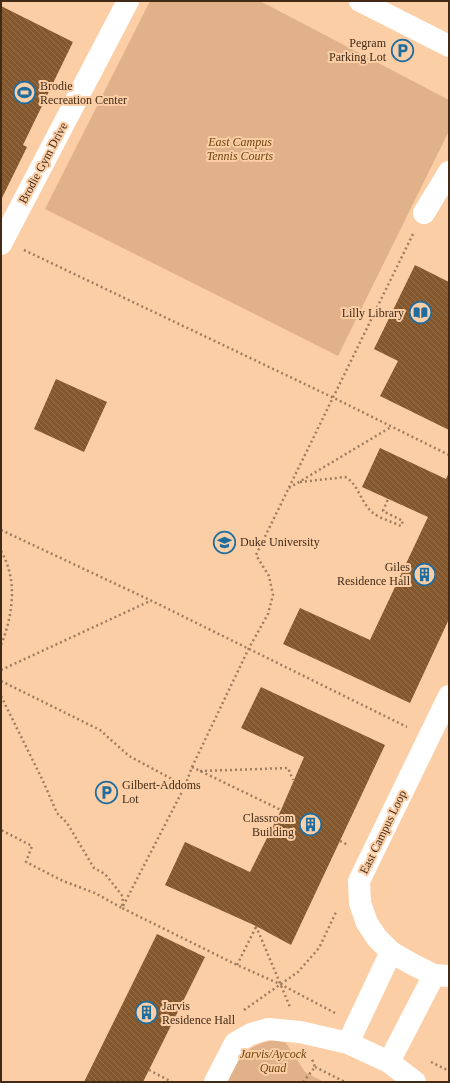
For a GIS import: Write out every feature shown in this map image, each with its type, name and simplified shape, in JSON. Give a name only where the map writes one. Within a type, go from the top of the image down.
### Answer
[{"type":"street","name":"Brodie Gym Drive","points":[[2,243],[128,1]]},
{"type":"street","points":[[360,1],[449,46]]},
{"type":"street","points":[[424,213],[449,172]]},
{"type":"street","name":"East Campus Loop","points":[[442,976],[391,952],[377,938],[366,923],[360,903],[359,881],[449,696]]},
{"type":"street","points":[[353,1034],[391,952]]},
{"type":"street","points":[[394,1054],[442,976]]},
{"type":"street","points":[[215,1082],[235,1043],[251,1034],[268,1029],[353,1034],[394,1054],[415,1082]]},
{"type":"path","points":[[122,908],[185,786],[192,767],[268,614],[274,595],[269,576],[256,555],[424,213]]},
{"type":"path","points":[[23,249],[334,398],[449,455]]},
{"type":"path","points":[[289,489],[392,427]]},
{"type":"path","points":[[300,482],[345,477],[348,478],[372,513],[401,526],[403,521],[383,511],[388,499]]},
{"type":"path","points":[[1,530],[250,648],[429,737]]},
{"type":"path","points":[[1,552],[7,561],[12,580],[12,604],[9,622],[1,645]]},
{"type":"path","points":[[1,670],[150,600]]},
{"type":"path","points":[[1,681],[100,730],[129,756],[185,786]]},
{"type":"path","points":[[1,696],[57,813],[67,823],[94,868],[105,874],[123,897],[122,908]]},
{"type":"path","points":[[192,767],[280,810]]},
{"type":"path","points":[[200,771],[288,768],[293,780]]},
{"type":"path","points":[[1,830],[32,846],[26,862],[63,881],[96,893],[122,908],[237,965],[280,984],[353,1034]]},
{"type":"path","points":[[239,1015],[248,1005],[298,972],[319,948],[344,894],[359,881]]},
{"type":"path","points":[[237,965],[256,926],[300,1032]]},
{"type":"path","points":[[394,1054],[449,1071]]},
{"type":"path","points":[[315,1067],[345,1082]]},
{"type":"path","points":[[149,1070],[172,1082]]},
{"type":"green space","name":"East Campus Tennis Courts","points":[[150,1],[260,1],[449,100],[449,131],[338,356],[45,209]]},
{"type":"green space","name":"Jarvis/Aycock Quad","points":[[273,1040],[286,1043],[305,1072],[324,1082],[227,1082],[244,1054],[255,1046]]},
{"type":"building","name":"Brodie Recreation Center","points":[[1,6],[73,42],[23,145],[27,147],[1,200]]},
{"type":"building","name":"Lilly Library","points":[[415,265],[449,282],[449,430],[380,396],[398,361],[374,349]]},
{"type":"building","points":[[56,379],[107,402],[84,452],[34,429]]},
{"type":"building","name":"Giles Residence Hall","points":[[380,448],[446,479],[449,472],[449,619],[410,703],[283,644],[300,608],[370,640],[428,517],[362,487]]},
{"type":"building","name":"Classroom Building","points":[[261,687],[385,745],[291,945],[256,926],[165,885],[185,842],[250,872],[281,810],[304,757],[241,728]]},
{"type":"building","name":"Jarvis Residence Hall","points":[[157,934],[205,957],[143,1082],[84,1082]]},
{"type":"place","name":"Pegram Parking Lot","points":[[402,50]]},
{"type":"place","name":"Brodie Recreation Center","points":[[25,93]]},
{"type":"place","name":"Lilly Library","points":[[420,313]]},
{"type":"place","name":"Duke University","points":[[225,542]]},
{"type":"place","name":"Giles Residence Hall","points":[[425,574]]},
{"type":"place","name":"Gilbert-Addoms Lot","points":[[107,792]]},
{"type":"place","name":"Classroom Building","points":[[310,825]]},
{"type":"place","name":"Jarvis Residence Hall","points":[[147,1013]]}]
